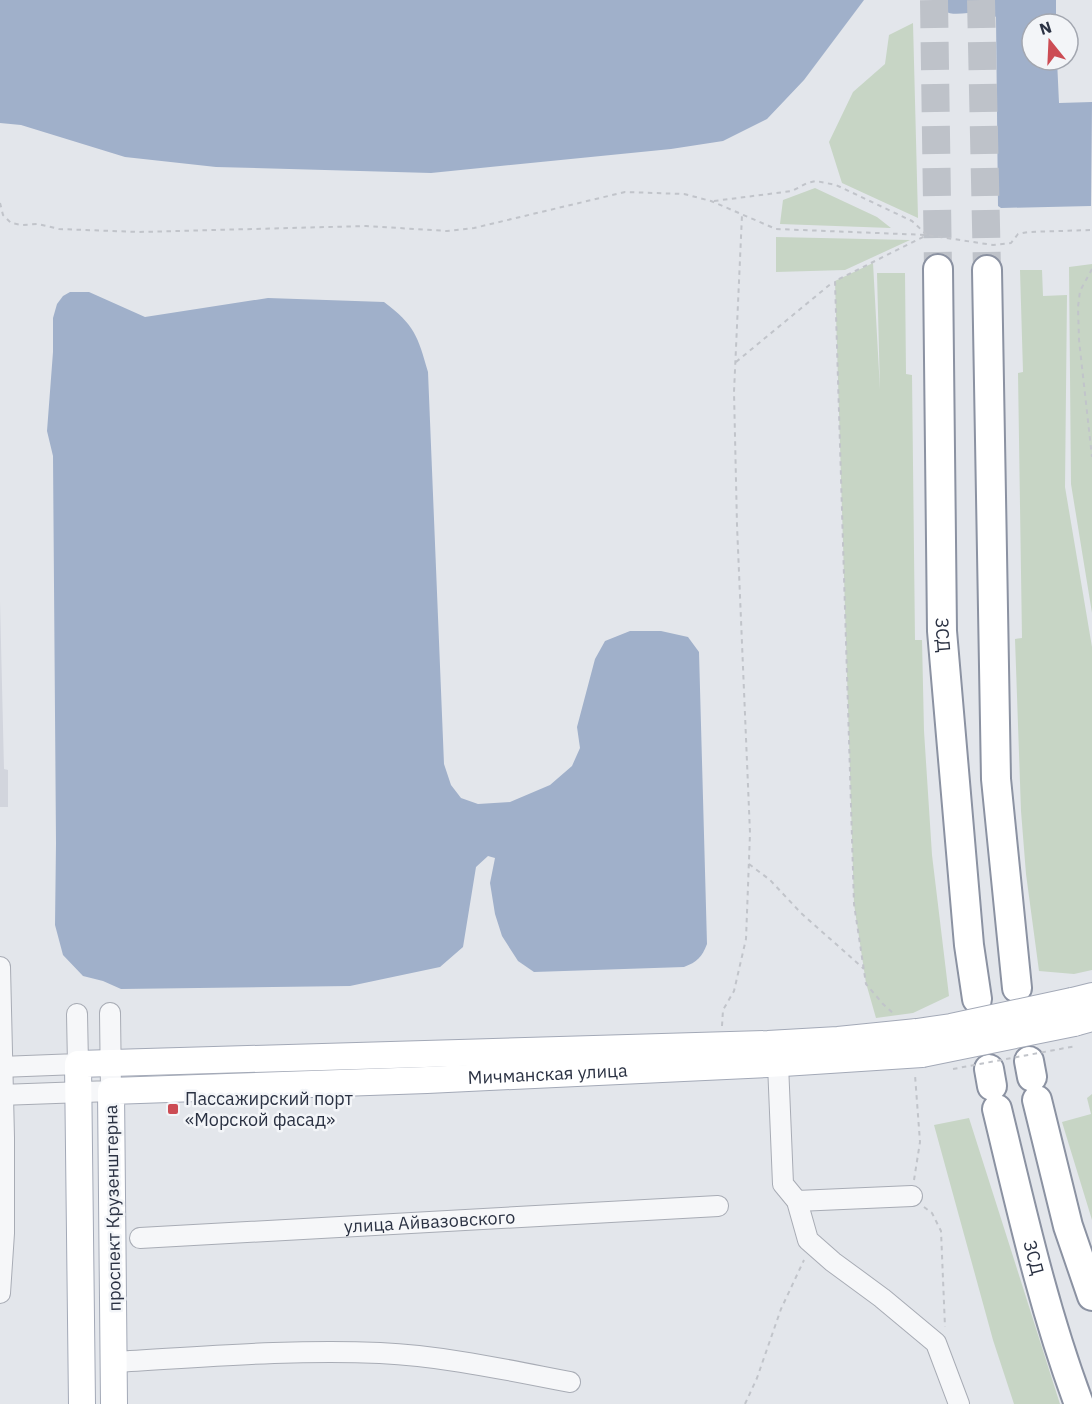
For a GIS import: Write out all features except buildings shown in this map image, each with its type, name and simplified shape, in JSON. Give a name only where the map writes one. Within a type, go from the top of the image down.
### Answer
[{"type":"highway","name":"ЗСД","points":[[939,269],[942,631],[969,945],[977,999]]},
{"type":"highway","points":[[987,270],[996,779],[1017,988]]},
{"type":"highway","points":[[1033,1079],[1068,1226],[1092,1296]]},
{"type":"highway","name":"ЗСД","points":[[993,1088],[1028,1237],[1079,1404]]},
{"type":"main road","name":"Мичманская улица","points":[[111,1091],[439,1080],[778,1064],[914,1044],[951,1027],[1081,1017]]},
{"type":"main road","name":"Мичманская улица","points":[[78,1065],[838,1040],[914,1044]]},
{"type":"main road","name":"проспект Крузенштерна","points":[[78,1065],[82,1404]]},
{"type":"main road","name":"проспект Крузенштерна","points":[[111,1091],[114,1404]]},
{"type":"street","points":[[0,967],[4,1233],[0,1293]]},
{"type":"street","name":"проспект Крузенштерна","points":[[110,1013],[111,1091]]},
{"type":"street","name":"проспект Крузенштерна","points":[[77,1014],[78,1065]]},
{"type":"street","points":[[778,1064],[783,1184],[797,1201],[808,1240],[936,1343],[959,1404]]},
{"type":"street","name":"Мичманская улица","points":[[1,1067],[78,1065]]},
{"type":"street","name":"Мичманская улица","points":[[2,1095],[111,1091]]},
{"type":"street","points":[[797,1201],[912,1196]]},
{"type":"street","name":"улица Айвазовского","points":[[140,1238],[718,1206]]},
{"type":"street","points":[[115,1362],[273,1353],[382,1353],[460,1361],[570,1382]]},
{"type":"path","points":[[711,201],[792,191],[816,181],[836,185],[912,221],[927,236]]},
{"type":"path","points":[[0,203],[3,215],[11,223],[39,224],[58,229],[139,232],[366,226],[447,231],[474,228],[625,192],[684,194],[711,201],[776,229],[927,236],[993,245],[1011,243],[1018,234],[1028,232],[1092,230]]},
{"type":"path","points":[[722,1033],[723,1010],[734,991],[746,939],[750,833],[737,525],[734,392],[742,215]]},
{"type":"path","points":[[736,362],[835,281],[927,236]]},
{"type":"path","points":[[1092,269],[1080,291],[1078,307],[1079,340],[1092,457]]},
{"type":"path","points":[[835,281],[854,904],[866,984],[914,1044],[920,1142],[912,1196],[932,1213],[941,1231],[945,1335],[936,1343]]},
{"type":"path","points":[[748,863],[770,880],[801,913],[864,969]]},
{"type":"path","points":[[950,1069],[962,1068],[1081,1017]]},
{"type":"path","points":[[745,1404],[781,1309],[807,1254],[808,1240]]},
{"type":"shaded area","points":[[0,601],[4,769],[8,770],[8,807],[0,807]]},
{"type":"green space","points":[[913,23],[918,218],[842,183],[829,142],[853,92],[885,64],[889,35]]},
{"type":"green space","points":[[815,188],[877,217],[891,228],[780,224],[783,200]]},
{"type":"green space","points":[[776,237],[910,240],[845,270],[776,272]]},
{"type":"green space","points":[[873,263],[880,390],[877,273],[905,273],[906,374],[912,375],[915,640],[922,640],[924,731],[932,855],[949,996],[913,1013],[876,1018],[866,983],[854,904],[835,281]]},
{"type":"green space","points":[[1092,264],[1092,613],[1071,484],[1069,267]]},
{"type":"green space","points":[[1020,270],[1042,270],[1043,296],[1067,295],[1065,487],[1092,647],[1092,970],[1074,974],[1039,971],[1026,874],[1021,811],[1015,639],[1022,638],[1018,373],[1023,372]]},
{"type":"green space","points":[[1092,1094],[1092,1220],[1062,1122],[1091,1114],[1087,1098]]},
{"type":"green space","points":[[969,1118],[1060,1404],[1014,1404],[993,1340],[934,1125]]},
{"type":"water","points":[[0,0],[864,0],[804,80],[767,119],[723,141],[671,149],[431,173],[216,167],[125,157],[21,125],[0,123]]},
{"type":"water","points":[[935,0],[1056,0],[1056,12],[1020,12],[1020,72],[1058,72],[1059,103],[1092,102],[1091,206],[1001,208],[998,206],[996,17],[981,12],[955,14],[940,8]]},
{"type":"water","points":[[70,292],[89,292],[145,317],[268,298],[384,302],[403,318],[414,332],[428,372],[444,764],[451,785],[461,798],[478,804],[510,802],[550,785],[572,766],[580,748],[577,727],[595,659],[605,641],[630,631],[661,631],[688,637],[699,652],[707,944],[698,959],[684,967],[534,972],[518,961],[502,936],[495,914],[490,883],[495,858],[488,856],[476,867],[463,947],[440,967],[350,986],[121,989],[83,976],[63,955],[55,925],[53,456],[47,431],[53,352],[53,318],[57,304],[63,296]]},
{"type":"tunnel","points":[[934,0],[938,269]]},
{"type":"tunnel","points":[[981,0],[987,270]]},
{"type":"place","name":"Пассажирский порт «Морской фасад»","points":[[173,1109]]}]
